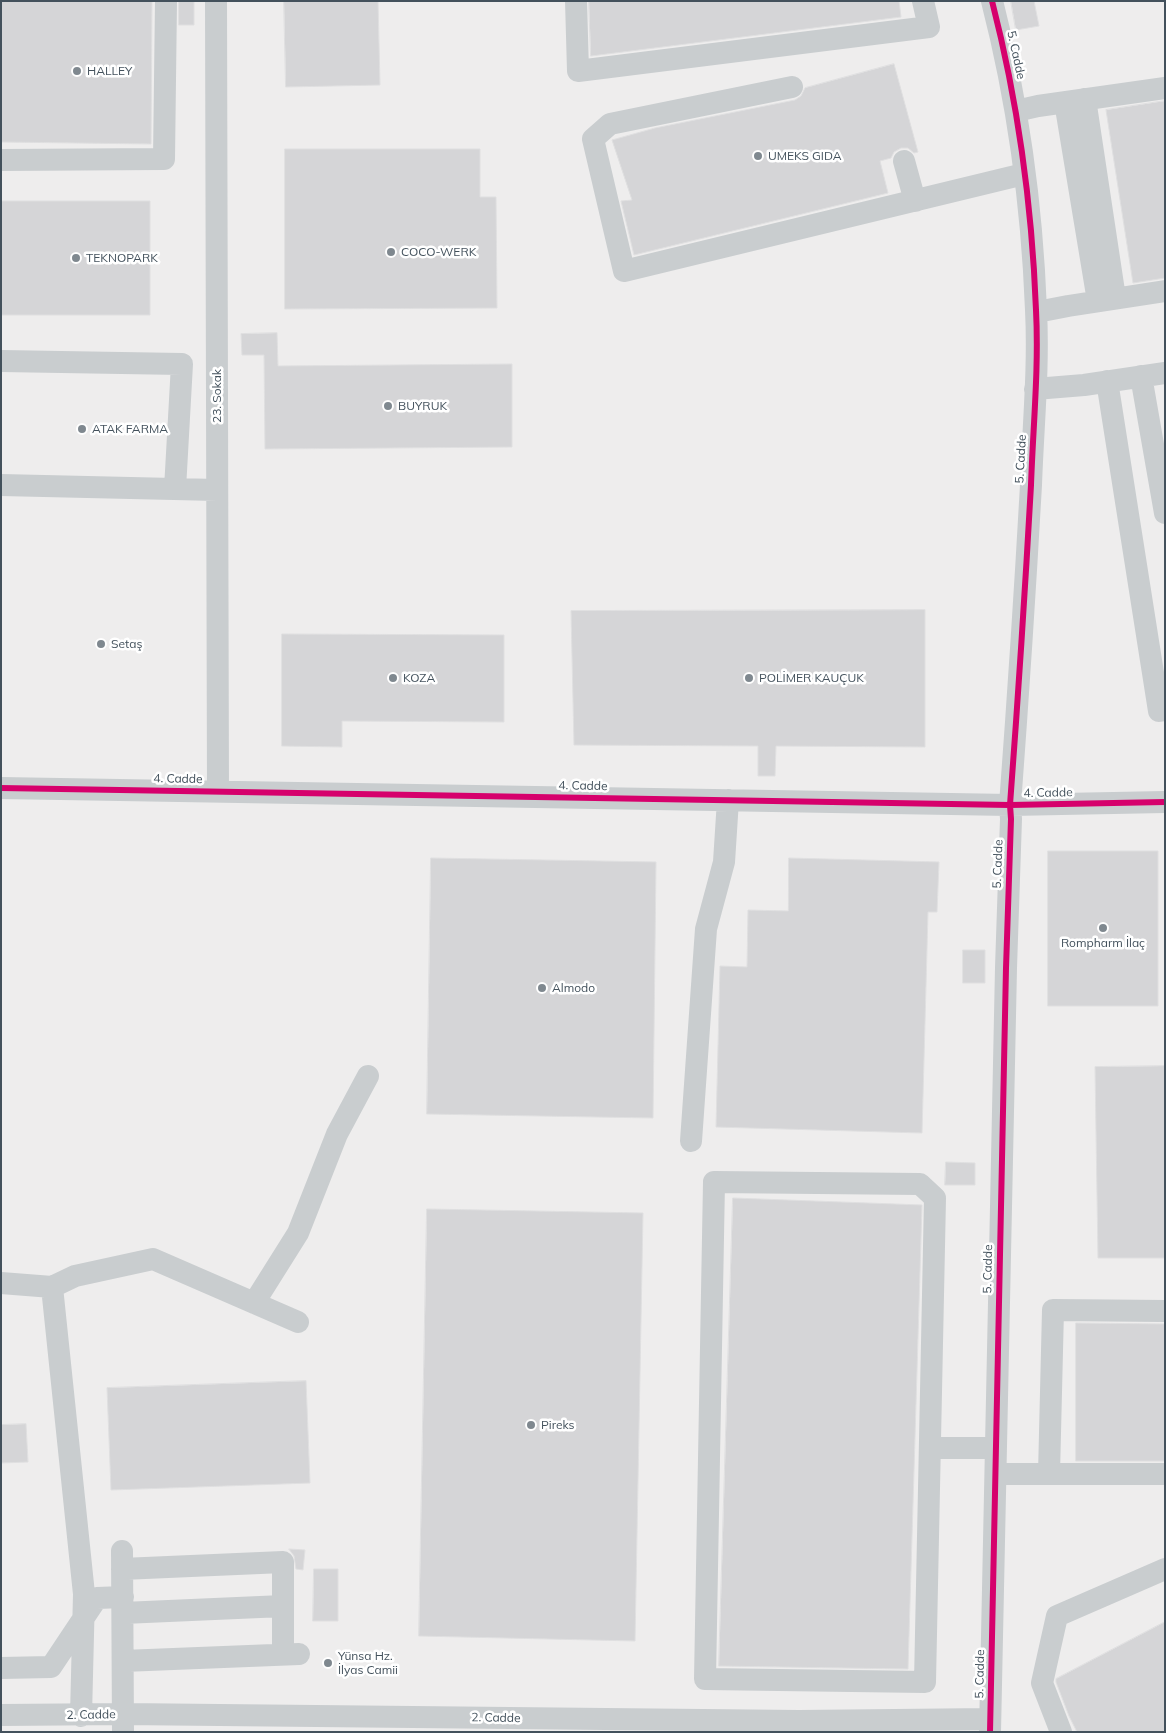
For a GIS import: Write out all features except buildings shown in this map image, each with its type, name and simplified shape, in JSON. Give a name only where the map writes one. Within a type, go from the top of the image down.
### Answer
[{"type":"street","points":[[1,160],[164,159],[166,1]]},
{"type":"street","name":"23. Sokak","points":[[216,1],[218,791]]},
{"type":"street","points":[[576,1],[578,71],[929,27],[923,1]]},
{"type":"street","name":"5. Cadde","points":[[990,1725],[1010,805],[1023,640],[1037,312],[1031,225],[1016,111],[1003,44],[992,1]]},
{"type":"street","points":[[792,87],[610,124],[593,139],[624,271],[1024,174]]},
{"type":"street","points":[[1016,111],[1075,100],[1165,88]]},
{"type":"street","points":[[1075,100],[1107,300]]},
{"type":"street","points":[[904,161],[915,201]]},
{"type":"street","points":[[1037,312],[1165,291]]},
{"type":"street","points":[[1,361],[182,364],[175,488]]},
{"type":"street","points":[[1035,389],[1084,385],[1165,373]]},
{"type":"street","points":[[1141,376],[1165,513]]},
{"type":"street","points":[[1107,382],[1158,711],[1165,710]]},
{"type":"street","points":[[1,485],[217,490]]},
{"type":"street","name":"4. Cadde","points":[[1,788],[1010,805],[1165,802]]},
{"type":"street","points":[[691,1140],[706,929],[724,862],[728,800]]},
{"type":"street","points":[[254,1303],[298,1233],[337,1134],[368,1076]]},
{"type":"street","points":[[714,1182],[920,1184],[935,1198],[930,1448],[926,1682],[705,1679],[714,1182]]},
{"type":"street","points":[[1,1283],[52,1287],[75,1276],[153,1259],[298,1322]]},
{"type":"street","points":[[52,1287],[84,1594],[81,1716]]},
{"type":"street","points":[[1049,1474],[1053,1310],[1165,1311]]},
{"type":"street","points":[[930,1448],[996,1448]]},
{"type":"street","points":[[996,1474],[1165,1474]]},
{"type":"street","points":[[123,1661],[291,1654],[283,1606],[283,1562],[122,1560],[123,1723]]},
{"type":"street","points":[[1061,1732],[1042,1683],[1057,1616],[1165,1569]]},
{"type":"street","points":[[1,1668],[51,1667],[97,1598],[123,1605],[283,1606]]},
{"type":"street","name":"2. Cadde","points":[[1,1715],[81,1716],[123,1723],[514,1725],[789,1721],[990,1725]]},
{"type":"cycle path","points":[[990,1732],[1010,805],[1029,525],[1037,354],[1034,271],[1027,193],[1009,77],[992,1]]},
{"type":"cycle path","points":[[1,788],[1010,805],[1165,802]]},
{"type":"place","name":"HALLEY","points":[[77,71]]},
{"type":"place","name":"UMEKS GIDA","points":[[758,156]]},
{"type":"place","name":"COCO-WERK","points":[[391,252]]},
{"type":"place","name":"TEKNOPARK","points":[[76,258]]},
{"type":"place","name":"BUYRUK","points":[[388,406]]},
{"type":"place","name":"ATAK FARMA","points":[[82,429]]},
{"type":"place","name":"Setaş","points":[[101,644]]},
{"type":"place","name":"KOZA","points":[[393,678]]},
{"type":"place","name":"POLİMER KAUÇUK","points":[[749,678]]},
{"type":"place","name":"Rompharm İlaç","points":[[1103,928]]},
{"type":"place","name":"Almodo","points":[[542,988]]},
{"type":"place","name":"Pireks","points":[[531,1425]]},
{"type":"place","name":"Yünsa Hz. İlyas Camii","points":[[328,1663]]}]
